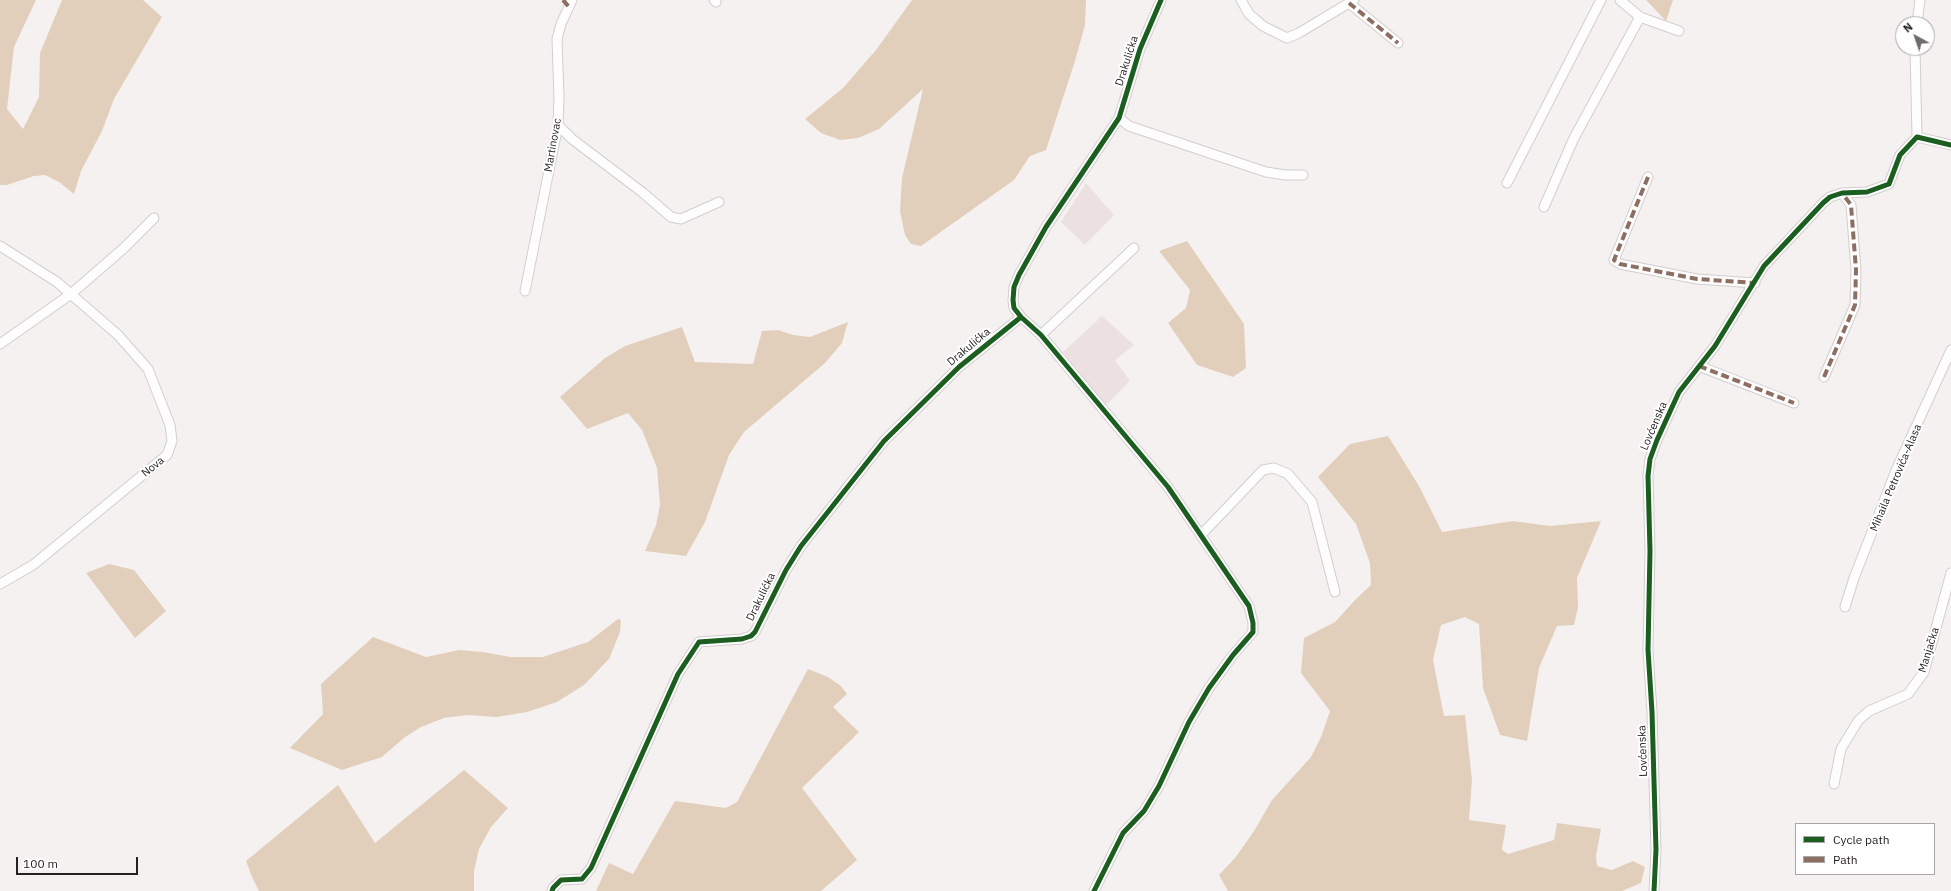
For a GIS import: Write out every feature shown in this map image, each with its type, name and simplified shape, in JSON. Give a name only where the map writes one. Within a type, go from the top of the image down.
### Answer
[{"type":"street","name":"Drakulićka","points":[[552,891],[561,880],[582,879],[590,868],[678,674],[699,642],[742,639],[751,636],[756,632],[786,570],[801,546],[884,441],[959,367],[1021,317],[1014,308],[1012,300],[1014,287],[1019,275],[1046,228],[1094,158],[1119,118],[1140,48],[1160,0]]},
{"type":"street","points":[[1241,0],[1249,14],[1263,26],[1287,38],[1299,33],[1352,1],[1398,43]]},
{"type":"street","points":[[1507,183],[1601,0]]},
{"type":"street","points":[[1620,0],[1640,16],[1679,31]]},
{"type":"street","points":[[1917,16],[1920,0]]},
{"type":"street","name":"Martinovac","points":[[525,291],[558,125],[560,97],[557,39],[568,2]]},
{"type":"street","points":[[1544,207],[1574,138],[1640,16]]},
{"type":"street","points":[[1915,56],[1917,137],[1951,145]]},
{"type":"street","points":[[1119,118],[1129,126],[1266,172],[1285,175],[1302,175]]},
{"type":"street","points":[[558,125],[572,138],[642,192],[671,217],[681,219],[719,202]]},
{"type":"street","name":"Lovćenska","points":[[1654,891],[1656,850],[1652,712],[1648,650],[1650,551],[1648,476],[1650,459],[1656,440],[1679,392],[1700,366],[1764,266],[1830,197],[1842,193],[1867,192],[1889,184],[1900,154],[1917,137]]},
{"type":"street","points":[[1648,177],[1614,260],[1620,264],[1697,279],[1755,282]]},
{"type":"street","points":[[1824,377],[1855,304],[1856,270],[1851,205],[1842,193]]},
{"type":"street","points":[[0,344],[71,294],[124,248],[154,218]]},
{"type":"street","name":"Nova","points":[[0,246],[57,282],[118,335],[148,369],[170,425],[172,441],[167,455],[33,565],[0,584]]},
{"type":"street","points":[[1041,335],[1134,248]]},
{"type":"street","points":[[1021,317],[1041,335],[1168,487],[1201,535],[1207,547],[1249,606],[1253,623],[1253,632],[1209,688],[1189,722],[1159,786],[1144,811],[1123,833],[1094,891]]},
{"type":"street","name":"Mihaila Petrovića-Alasa","points":[[1845,607],[1854,578],[1897,468],[1951,350]]},
{"type":"street","points":[[1700,366],[1794,403]]},
{"type":"street","points":[[1201,535],[1263,470],[1274,468],[1288,474],[1312,502],[1335,592]]},
{"type":"street","name":"Manjačka","points":[[1834,784],[1841,749],[1858,721],[1869,711],[1908,694],[1924,672],[1951,573]]},
{"type":"shaded area","points":[[0,0],[36,0],[14,47],[7,109],[23,129],[39,97],[40,53],[62,0],[143,0],[162,17],[114,99],[102,131],[81,171],[74,194],[59,182],[45,175],[34,176],[7,185],[0,185]]},
{"type":"shaded area","points":[[912,0],[1086,0],[1085,25],[1046,150],[1030,156],[1014,180],[921,246],[911,244],[905,235],[900,211],[902,178],[923,89],[879,129],[858,138],[840,140],[821,133],[805,119],[843,88],[876,50]]},
{"type":"shaded area","points":[[1646,0],[1673,0],[1666,21],[1649,3]]},
{"type":"shaded area","points":[[1086,183],[1114,215],[1085,245],[1061,222]]},
{"type":"shaded area","points":[[1187,241],[1244,324],[1246,368],[1233,377],[1197,365],[1168,323],[1186,308],[1190,290],[1159,251]]},
{"type":"shaded area","points":[[1102,316],[1134,345],[1115,360],[1130,381],[1105,406],[1063,352]]},
{"type":"shaded area","points":[[848,322],[842,343],[825,363],[744,432],[729,455],[705,522],[686,556],[645,551],[656,525],[660,505],[657,468],[642,430],[628,413],[587,429],[560,397],[605,358],[625,346],[682,327],[695,362],[753,364],[762,331],[778,330],[793,335],[810,337]]},
{"type":"shaded area","points":[[1388,436],[1419,486],[1442,532],[1513,521],[1550,526],[1601,521],[1577,578],[1578,607],[1574,625],[1557,626],[1539,668],[1527,741],[1500,735],[1483,688],[1479,624],[1465,617],[1441,625],[1433,660],[1444,716],[1465,715],[1472,780],[1469,820],[1506,825],[1502,850],[1508,854],[1554,840],[1557,823],[1601,829],[1596,856],[1597,866],[1612,870],[1633,861],[1645,867],[1641,883],[1622,891],[1228,891],[1219,875],[1235,858],[1254,831],[1272,800],[1311,757],[1321,737],[1330,711],[1301,673],[1304,638],[1335,622],[1371,585],[1370,563],[1356,524],[1318,477],[1350,444]]},
{"type":"shaded area","points":[[109,564],[134,570],[166,611],[135,638],[86,573]]},
{"type":"shaded area","points":[[618,619],[621,620],[620,632],[609,659],[584,685],[557,702],[527,712],[497,717],[467,715],[444,718],[421,727],[405,737],[382,757],[342,770],[290,748],[323,714],[321,684],[373,637],[426,657],[459,650],[483,652],[510,657],[543,657],[588,642]]},
{"type":"shaded area","points":[[808,669],[828,677],[841,686],[847,694],[833,707],[859,732],[802,788],[857,860],[821,891],[596,891],[609,863],[633,874],[675,801],[726,808],[737,802]]},
{"type":"shaded area","points":[[464,770],[508,808],[491,827],[479,849],[474,871],[474,891],[259,891],[246,861],[338,785],[375,843]]},
{"type":"marked path","points":[[563,0],[569,7]]},
{"type":"marked path","points":[[1349,3],[1398,43]]},
{"type":"marked path","points":[[1648,177],[1614,260],[1620,264],[1697,279],[1755,283]]},
{"type":"marked path","points":[[1824,377],[1855,305],[1856,270],[1851,205],[1842,193]]},
{"type":"marked path","points":[[1699,366],[1794,403]]},
{"type":"cycle path","points":[[552,891],[561,880],[582,879],[591,868],[678,674],[699,642],[742,639],[751,636],[755,632],[786,570],[801,546],[884,441],[959,367],[1021,317],[1014,308],[1013,300],[1014,287],[1019,275],[1046,227],[1119,118],[1140,49],[1161,0]]},
{"type":"cycle path","points":[[1654,891],[1656,850],[1652,712],[1648,650],[1650,551],[1648,476],[1650,459],[1657,440],[1679,392],[1715,346],[1764,266],[1823,203],[1830,197],[1842,193],[1867,192],[1889,184],[1900,155],[1917,137],[1951,145]]},
{"type":"cycle path","points":[[1021,317],[1041,335],[1168,487],[1249,606],[1253,623],[1253,632],[1233,655],[1209,688],[1189,722],[1159,786],[1144,811],[1123,833],[1094,891]]}]
